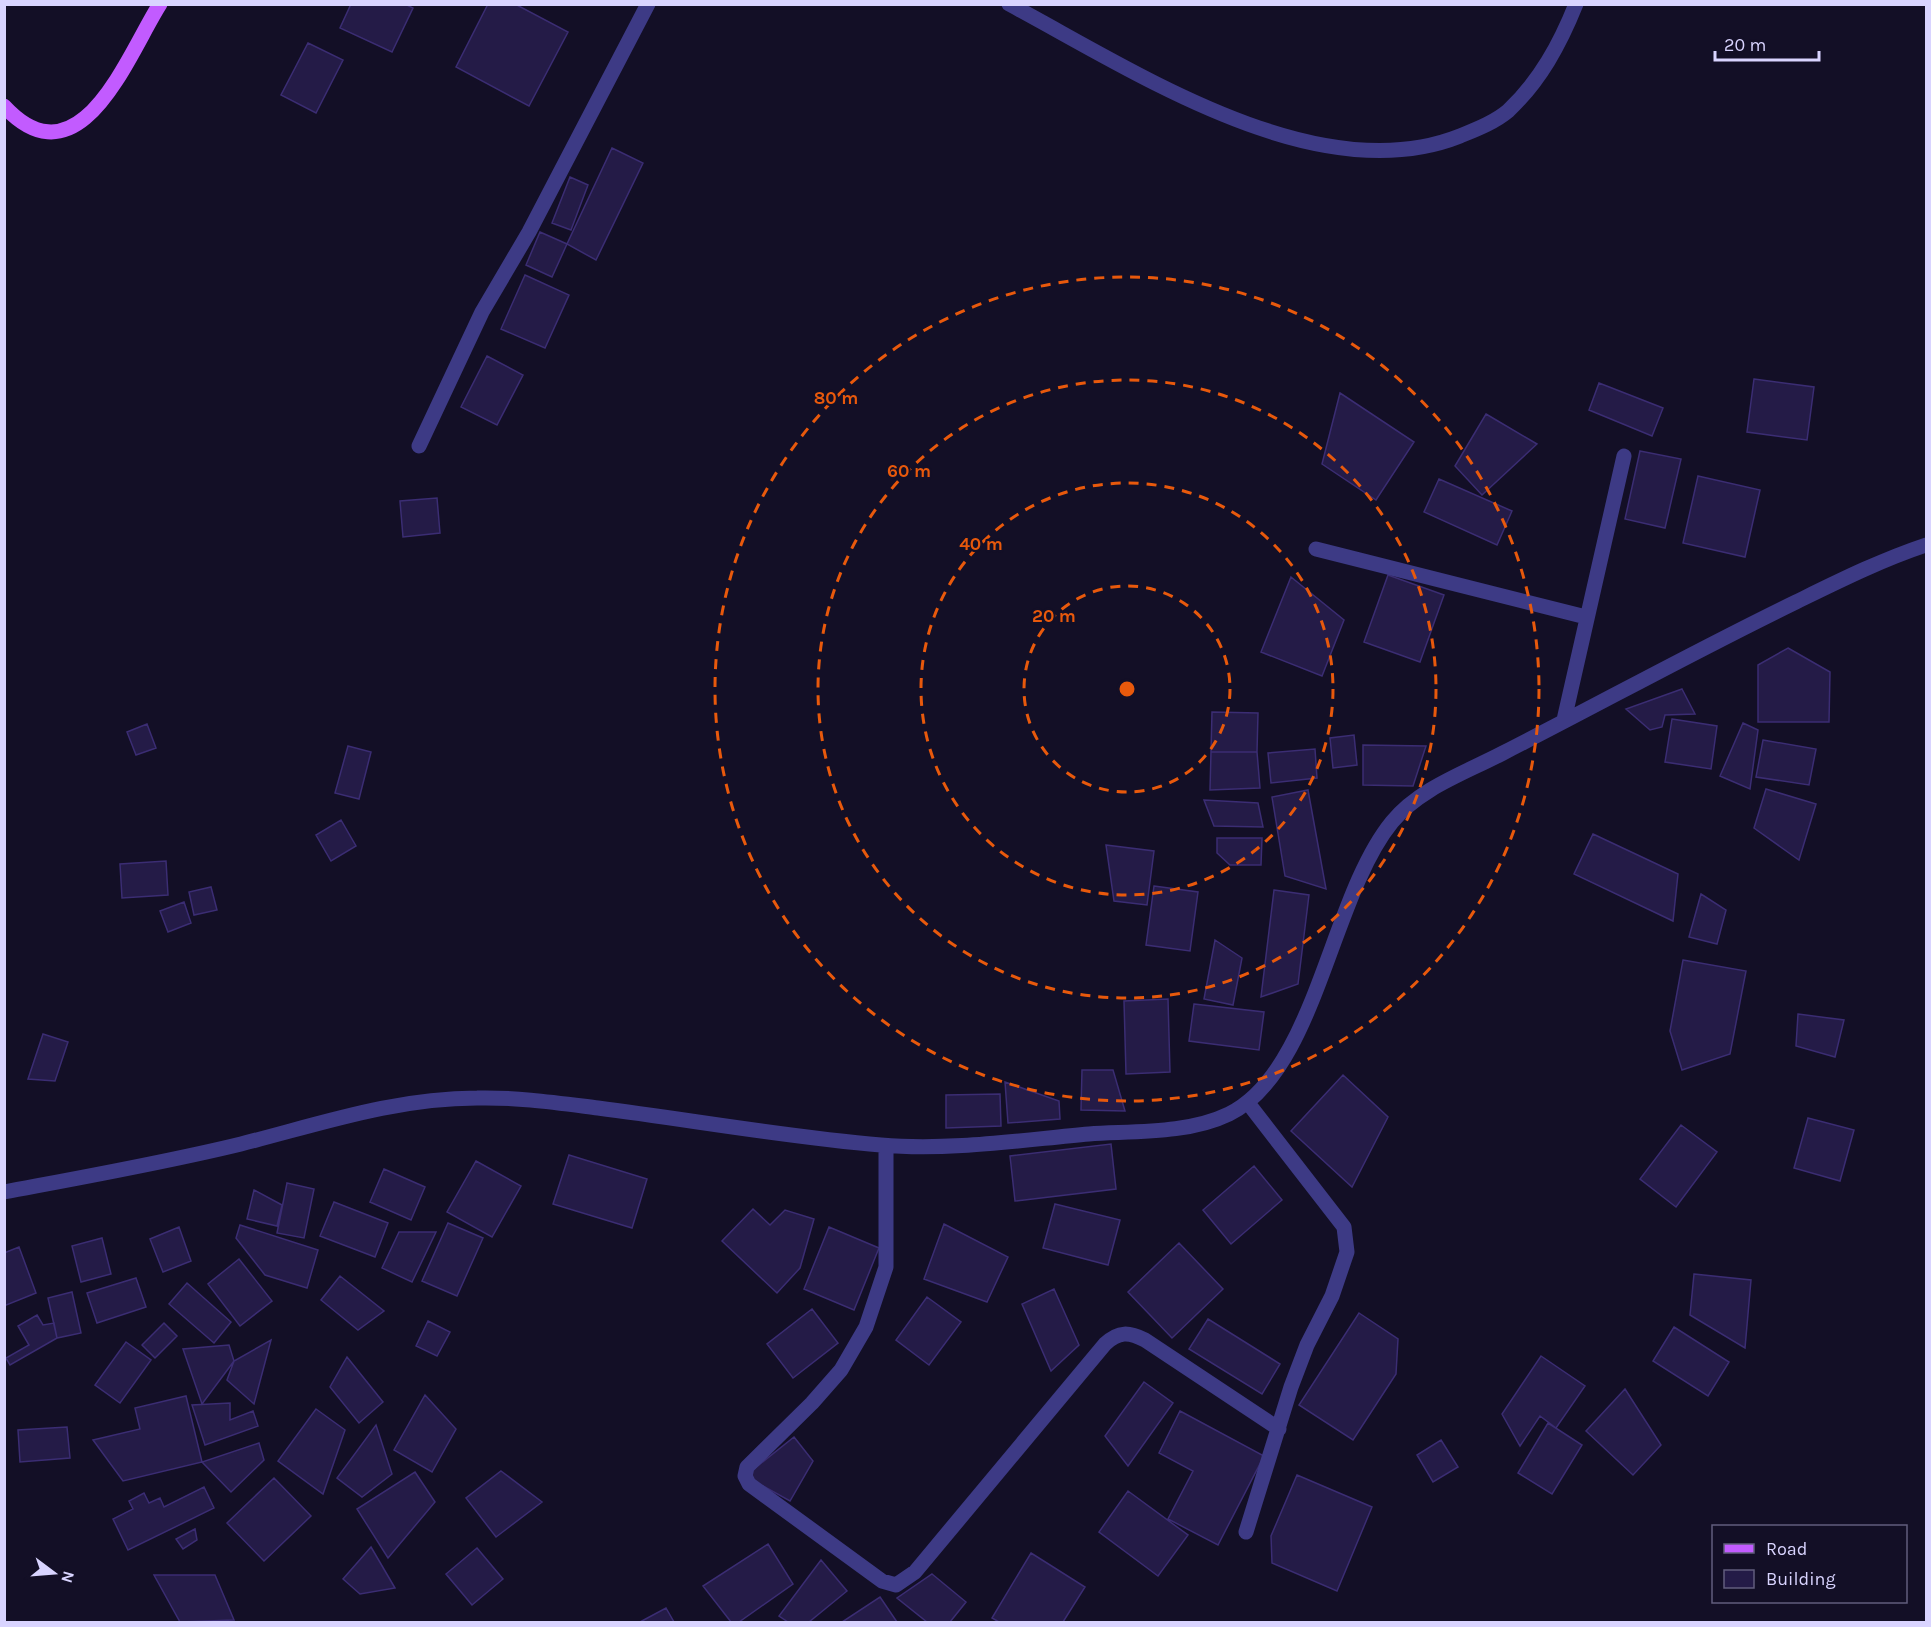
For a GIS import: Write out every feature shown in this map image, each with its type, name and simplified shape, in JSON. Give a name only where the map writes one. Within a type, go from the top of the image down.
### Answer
[{"type":"main road","points":[[4,106],[28,124],[44,131],[59,131],[83,122],[105,97],[159,4]]},
{"type":"street","points":[[419,446],[482,312],[528,232],[648,4]]},
{"type":"street","points":[[1009,4],[1178,94],[1242,122],[1292,139],[1375,150],[1415,150],[1448,141],[1481,128],[1507,112],[1538,79],[1565,31],[1576,4]]},
{"type":"street","points":[[1564,720],[1624,456]]},
{"type":"street","points":[[4,1192],[146,1165],[243,1143],[345,1114],[427,1100],[482,1097],[562,1104],[886,1146],[949,1145],[1170,1128],[1223,1117],[1248,1103],[1266,1085],[1289,1050],[1356,883],[1376,844],[1396,817],[1419,798],[1460,774],[1723,637],[1889,557],[1926,545]]},
{"type":"street","points":[[1316,549],[1586,617]]},
{"type":"street","points":[[1246,1532],[1303,1355],[1332,1296],[1347,1252],[1344,1227],[1248,1103]]},
{"type":"street","points":[[886,1146],[886,1267],[866,1326],[841,1370],[812,1403],[747,1467],[745,1476],[749,1484],[882,1581],[896,1585],[915,1572],[1105,1344],[1117,1335],[1126,1333],[1145,1340],[1279,1429]]},
{"type":"building","points":[[351,4],[405,4],[413,8],[392,52],[340,28]]},
{"type":"building","points":[[488,4],[515,4],[568,32],[529,106],[456,67]]},
{"type":"building","points":[[308,43],[343,60],[316,113],[281,95]]},
{"type":"building","points":[[612,148],[643,163],[596,260],[567,244]]},
{"type":"building","points":[[570,177],[588,185],[571,230],[552,223]]},
{"type":"building","points":[[540,232],[567,244],[552,277],[526,265]]},
{"type":"building","points":[[525,275],[569,295],[545,348],[501,329]]},
{"type":"building","points":[[487,356],[523,375],[497,425],[461,407]]},
{"type":"building","points":[[1754,379],[1814,387],[1807,440],[1747,432]]},
{"type":"building","points":[[1599,383],[1663,408],[1652,436],[1589,410]]},
{"type":"building","points":[[1340,393],[1414,442],[1376,500],[1322,464]]},
{"type":"building","points":[[1486,414],[1537,444],[1482,495],[1455,466]]},
{"type":"building","points":[[1640,451],[1681,459],[1665,528],[1625,519]]},
{"type":"building","points":[[1698,476],[1760,490],[1745,557],[1683,543]]},
{"type":"building","points":[[1439,479],[1512,511],[1497,545],[1424,512]]},
{"type":"building","points":[[437,498],[440,533],[403,537],[400,501]]},
{"type":"building","points":[[1388,575],[1444,595],[1420,662],[1364,642]]},
{"type":"building","points":[[1291,577],[1344,620],[1322,676],[1261,652]]},
{"type":"building","points":[[1788,648],[1830,672],[1829,722],[1758,722],[1758,665]]},
{"type":"building","points":[[1682,689],[1695,714],[1665,715],[1662,727],[1650,730],[1626,709]]},
{"type":"building","points":[[1212,712],[1258,713],[1257,752],[1211,752]]},
{"type":"building","points":[[1672,719],[1717,726],[1711,769],[1665,762]]},
{"type":"building","points":[[1743,723],[1758,730],[1750,789],[1720,776]]},
{"type":"building","points":[[147,724],[156,748],[136,755],[127,732]]},
{"type":"building","points":[[1354,735],[1357,765],[1333,768],[1330,738]]},
{"type":"building","points":[[1763,740],[1816,749],[1809,785],[1756,777]]},
{"type":"building","points":[[1363,745],[1426,746],[1413,786],[1363,785]]},
{"type":"building","points":[[348,746],[371,752],[359,799],[335,793]]},
{"type":"building","points":[[1315,749],[1317,778],[1271,783],[1268,753]]},
{"type":"building","points":[[1211,752],[1257,752],[1260,788],[1210,790]]},
{"type":"building","points":[[1766,789],[1816,804],[1799,860],[1754,828]]},
{"type":"building","points":[[1308,790],[1326,889],[1285,876],[1272,797]]},
{"type":"building","points":[[1204,800],[1258,803],[1263,827],[1214,826]]},
{"type":"building","points":[[341,820],[356,846],[331,861],[316,835]]},
{"type":"building","points":[[1593,834],[1678,874],[1673,921],[1574,874]]},
{"type":"building","points":[[1217,838],[1262,838],[1261,865],[1230,865],[1217,853]]},
{"type":"building","points":[[1106,845],[1154,851],[1147,905],[1114,901]]},
{"type":"building","points":[[166,861],[168,895],[122,898],[120,864]]},
{"type":"building","points":[[1154,886],[1198,892],[1190,951],[1146,945]]},
{"type":"building","points":[[211,887],[217,910],[194,915],[189,892]]},
{"type":"building","points":[[1274,890],[1309,895],[1298,984],[1261,997]]},
{"type":"building","points":[[1701,894],[1726,910],[1717,944],[1689,937]]},
{"type":"building","points":[[184,902],[191,923],[168,932],[160,911]]},
{"type":"building","points":[[1215,940],[1242,958],[1233,1005],[1204,999]]},
{"type":"building","points":[[1683,960],[1746,971],[1730,1054],[1682,1070],[1670,1031]]},
{"type":"building","points":[[1168,999],[1170,1072],[1126,1074],[1124,1001]]},
{"type":"building","points":[[1194,1004],[1264,1012],[1259,1050],[1189,1041]]},
{"type":"building","points":[[1798,1014],[1844,1020],[1835,1057],[1796,1046]]},
{"type":"building","points":[[43,1034],[68,1042],[55,1081],[28,1079]]},
{"type":"building","points":[[1082,1070],[1113,1070],[1125,1111],[1081,1110]]},
{"type":"building","points":[[1343,1075],[1388,1117],[1352,1187],[1291,1131]]},
{"type":"building","points":[[1005,1082],[1059,1101],[1060,1119],[1008,1123]]},
{"type":"building","points":[[1000,1094],[1001,1126],[946,1128],[946,1095]]},
{"type":"building","points":[[1808,1118],[1854,1130],[1840,1181],[1794,1168]]},
{"type":"building","points":[[1681,1125],[1717,1152],[1676,1207],[1640,1179]]},
{"type":"building","points":[[1111,1144],[1116,1189],[1015,1201],[1010,1156]]},
{"type":"building","points":[[569,1155],[647,1179],[632,1228],[553,1204]]},
{"type":"building","points":[[476,1161],[521,1186],[492,1237],[447,1212]]},
{"type":"building","points":[[1254,1166],[1282,1200],[1231,1244],[1203,1210]]},
{"type":"building","points":[[384,1169],[425,1187],[411,1220],[370,1202]]},
{"type":"building","points":[[287,1183],[314,1189],[304,1238],[277,1233]]},
{"type":"building","points":[[254,1190],[282,1205],[277,1226],[247,1219]]},
{"type":"building","points":[[334,1202],[388,1223],[375,1257],[320,1236]]},
{"type":"building","points":[[1055,1204],[1120,1220],[1108,1265],[1043,1248]]},
{"type":"building","points":[[753,1209],[770,1225],[785,1210],[814,1219],[800,1268],[777,1293],[722,1241]]},
{"type":"building","points":[[448,1223],[483,1238],[457,1296],[422,1281]]},
{"type":"building","points":[[944,1224],[1008,1257],[987,1302],[924,1279]]},
{"type":"building","points":[[240,1225],[318,1250],[307,1288],[265,1275],[236,1238]]},
{"type":"building","points":[[179,1227],[191,1261],[163,1272],[150,1239]]},
{"type":"building","points":[[829,1227],[879,1248],[854,1310],[804,1289]]},
{"type":"building","points":[[399,1232],[436,1232],[412,1282],[382,1268]]},
{"type":"building","points":[[102,1238],[111,1274],[81,1282],[72,1246]]},
{"type":"building","points":[[1179,1243],[1223,1289],[1172,1338],[1128,1292]]},
{"type":"building","points":[[19,1247],[36,1293],[4,1306],[4,1253]]},
{"type":"building","points":[[239,1259],[272,1301],[240,1326],[208,1284]]},
{"type":"building","points":[[1694,1274],[1751,1280],[1745,1348],[1690,1315]]},
{"type":"building","points":[[340,1276],[384,1311],[358,1330],[321,1300]]},
{"type":"building","points":[[136,1278],[146,1307],[97,1323],[87,1293]]},
{"type":"building","points":[[187,1283],[231,1322],[214,1343],[169,1304]]},
{"type":"building","points":[[1054,1289],[1079,1345],[1051,1371],[1022,1304]]},
{"type":"building","points":[[72,1292],[81,1333],[57,1338],[48,1298]]},
{"type":"building","points":[[927,1297],[961,1322],[929,1365],[896,1340]]},
{"type":"building","points":[[812,1309],[838,1343],[793,1378],[767,1344]]},
{"type":"building","points":[[1359,1313],[1398,1339],[1396,1374],[1353,1440],[1299,1405]]},
{"type":"building","points":[[37,1315],[43,1325],[54,1323],[57,1338],[10,1365],[6,1358],[29,1345],[18,1326]]},
{"type":"building","points":[[1208,1319],[1280,1364],[1262,1394],[1189,1349]]},
{"type":"building","points":[[428,1321],[450,1332],[437,1356],[416,1346]]},
{"type":"building","points":[[164,1323],[177,1336],[155,1358],[142,1345]]},
{"type":"building","points":[[1674,1327],[1729,1362],[1708,1396],[1653,1361]]},
{"type":"building","points":[[271,1340],[254,1404],[227,1380],[234,1361]]},
{"type":"building","points":[[126,1342],[151,1360],[120,1403],[95,1385]]},
{"type":"building","points":[[229,1345],[234,1361],[202,1404],[183,1349]]},
{"type":"building","points":[[1541,1356],[1585,1386],[1556,1428],[1540,1416],[1520,1446],[1502,1414]]},
{"type":"building","points":[[347,1357],[383,1402],[359,1423],[330,1387]]},
{"type":"building","points":[[1144,1382],[1173,1403],[1128,1466],[1105,1436]]},
{"type":"building","points":[[1625,1389],[1661,1445],[1633,1475],[1586,1431]]},
{"type":"building","points":[[425,1395],[456,1429],[432,1472],[394,1450]]},
{"type":"building","points":[[186,1396],[202,1462],[123,1481],[93,1440],[140,1429],[135,1408]]},
{"type":"building","points":[[230,1403],[230,1420],[253,1411],[258,1426],[205,1445],[192,1405]]},
{"type":"building","points":[[316,1409],[345,1430],[323,1494],[278,1461]]},
{"type":"building","points":[[1180,1411],[1264,1456],[1218,1545],[1168,1519],[1193,1471],[1159,1453]]},
{"type":"building","points":[[1548,1423],[1582,1445],[1552,1494],[1518,1473]]},
{"type":"building","points":[[376,1425],[392,1474],[362,1497],[337,1478]]},
{"type":"building","points":[[67,1427],[70,1458],[20,1462],[18,1430]]},
{"type":"building","points":[[794,1437],[813,1461],[790,1501],[745,1476]]},
{"type":"building","points":[[1441,1440],[1458,1467],[1433,1482],[1417,1455]]},
{"type":"building","points":[[259,1443],[264,1460],[231,1492],[202,1462]]},
{"type":"building","points":[[501,1471],[542,1502],[496,1537],[466,1498]]},
{"type":"building","points":[[415,1472],[435,1502],[388,1558],[357,1509]]},
{"type":"building","points":[[1297,1475],[1372,1507],[1337,1591],[1272,1563],[1271,1536]]},
{"type":"building","points":[[274,1478],[311,1516],[264,1561],[227,1523]]},
{"type":"building","points":[[204,1487],[214,1508],[128,1550],[113,1519],[133,1509],[129,1501],[144,1493],[149,1503],[160,1498],[164,1507]]},
{"type":"building","points":[[1128,1491],[1188,1535],[1158,1576],[1099,1532]]},
{"type":"building","points":[[195,1529],[197,1540],[183,1549],[176,1539]]},
{"type":"building","points":[[768,1544],[793,1584],[739,1622],[731,1622],[703,1586]]},
{"type":"building","points":[[371,1547],[395,1588],[360,1594],[343,1579]]},
{"type":"building","points":[[477,1548],[503,1579],[472,1605],[446,1574]]},
{"type":"building","points":[[1031,1553],[1085,1587],[1063,1622],[999,1622],[992,1618]]},
{"type":"building","points":[[821,1560],[847,1591],[809,1622],[788,1622],[779,1616]]},
{"type":"building","points":[[932,1574],[966,1602],[950,1622],[927,1622],[897,1598]]},
{"type":"building","points":[[154,1575],[215,1575],[234,1620],[180,1622]]},
{"type":"building","points":[[880,1597],[897,1622],[842,1622]]},
{"type":"building","points":[[666,1608],[674,1622],[640,1622]]}]
